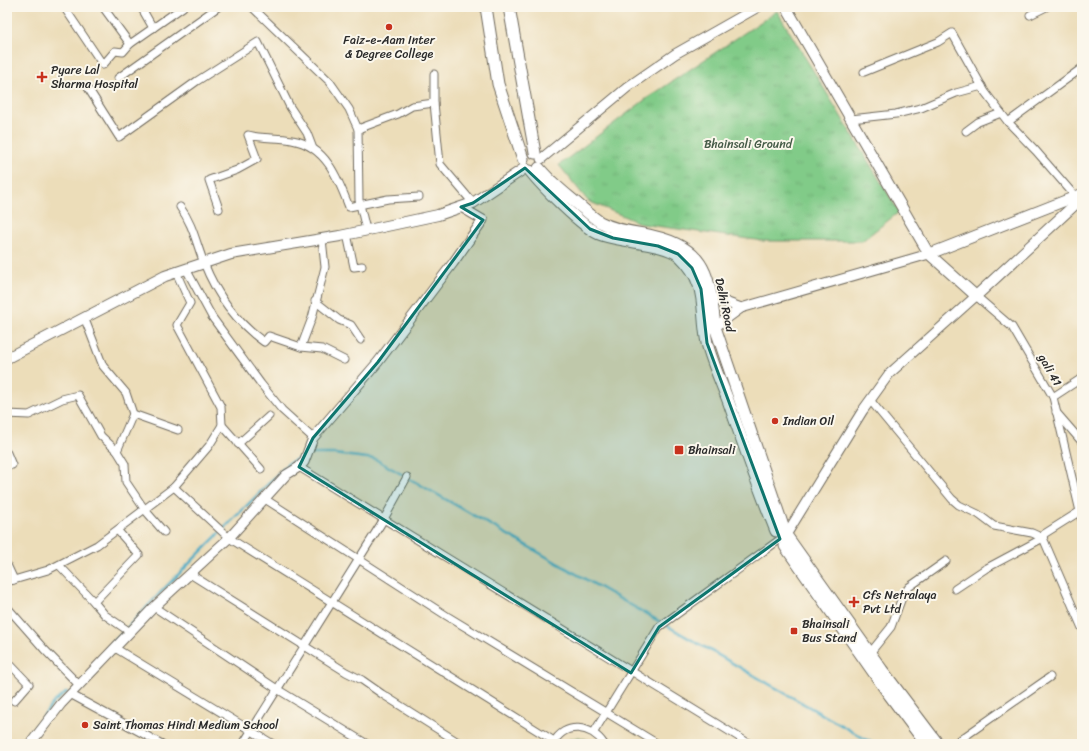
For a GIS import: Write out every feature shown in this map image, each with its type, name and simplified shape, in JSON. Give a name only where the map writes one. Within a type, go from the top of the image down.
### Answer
[{"type":"main road","points":[[486,7],[498,84],[532,163]]},
{"type":"main road","points":[[509,7],[532,163]]},
{"type":"main road","points":[[786,7],[929,254],[976,296],[1080,196]]},
{"type":"main road","points":[[7,358],[165,276],[181,270],[231,254],[322,239],[438,215],[473,202],[532,163]]},
{"type":"main road","name":"Delhi Road","points":[[532,163],[538,181],[590,229],[613,238],[658,246],[678,254],[692,268],[701,289],[707,297],[710,328],[783,537]]},
{"type":"main road","points":[[929,254],[1080,196]]},
{"type":"main road","points":[[783,537],[938,744]]},
{"type":"main road","points":[[783,537],[888,693],[926,744]]},
{"type":"street","points":[[64,7],[103,65],[115,51],[123,52],[130,44],[183,7]]},
{"type":"street","points":[[103,7],[130,44]]},
{"type":"street","points":[[141,7],[153,28]]},
{"type":"street","points":[[118,78],[218,7]]},
{"type":"street","points":[[252,7],[330,82],[349,109],[358,129],[360,206],[366,230]]},
{"type":"street","points":[[532,163],[629,86],[675,54],[758,7]]},
{"type":"street","points":[[1030,15],[1046,7]]},
{"type":"street","points":[[864,72],[938,42],[952,33],[982,86],[1008,122],[1080,196]]},
{"type":"street","points":[[88,88],[119,137],[197,81],[258,42],[290,107],[307,133],[312,146],[328,161],[339,182],[349,207],[360,206],[388,199],[419,197]]},
{"type":"street","points":[[1008,122],[1082,68]]},
{"type":"street","points":[[434,74],[434,103],[440,164],[473,202]]},
{"type":"street","points":[[851,119],[896,114],[921,108],[956,93],[982,86]]},
{"type":"street","points":[[358,129],[398,114],[412,106],[434,103]]},
{"type":"street","points":[[966,131],[978,122],[1001,113]]},
{"type":"street","points":[[219,210],[209,180],[237,170],[257,159],[248,135],[292,140],[312,146]]},
{"type":"street","points":[[180,207],[188,217],[204,263],[218,293],[249,332],[264,342],[269,336],[301,347],[322,349],[344,360]]},
{"type":"street","points":[[30,744],[70,694],[154,607],[229,538],[286,476],[302,464],[311,442],[378,362],[453,263],[483,220],[461,207]]},
{"type":"street","points":[[347,234],[354,267],[362,266]]},
{"type":"street","points":[[301,347],[312,318],[325,267],[322,239]]},
{"type":"street","points":[[710,328],[741,308],[929,254]]},
{"type":"street","points":[[181,270],[212,317],[261,384],[311,442]]},
{"type":"street","points":[[7,565],[10,580],[48,570],[97,546],[174,487],[209,446],[222,425],[221,407],[177,325],[190,303],[181,270]]},
{"type":"street","points":[[594,732],[659,627],[668,622],[783,537],[870,400],[889,374],[976,296]]},
{"type":"street","name":"gali 41","points":[[976,296],[1012,328],[1053,397],[1055,412],[1081,510],[1082,520]]},
{"type":"street","points":[[707,297],[741,308]]},
{"type":"street","points":[[316,301],[339,320],[350,325],[360,340]]},
{"type":"street","points":[[84,317],[103,366],[126,393],[133,414],[117,451]]},
{"type":"street","points":[[1053,397],[1082,378]]},
{"type":"street","points":[[7,414],[29,415],[62,399],[78,395],[102,436],[117,451],[125,464],[126,482],[145,510],[164,532]]},
{"type":"street","points":[[870,400],[952,499],[959,505],[978,514],[994,526],[1032,533],[1043,538],[1082,628]]},
{"type":"street","points":[[1055,412],[1082,442]]},
{"type":"street","points":[[133,414],[178,430]]},
{"type":"street","points":[[238,444],[269,416]]},
{"type":"street","points":[[222,425],[261,469]]},
{"type":"street","points":[[7,453],[12,465]]},
{"type":"street","points":[[302,464],[384,519],[631,673],[750,744]]},
{"type":"street","points":[[243,744],[384,519],[407,477]]},
{"type":"street","points":[[174,487],[229,538],[553,742],[559,735],[572,728],[587,729],[594,732],[604,744]]},
{"type":"street","points":[[265,499],[359,558],[447,616],[658,744]]},
{"type":"street","points":[[955,589],[985,569],[1043,538],[1044,534],[1081,510]]},
{"type":"street","points":[[94,602],[139,555],[118,530]]},
{"type":"street","points":[[870,653],[891,627],[903,595],[909,587],[946,561]]},
{"type":"street","points":[[59,564],[105,615],[130,632]]},
{"type":"street","points":[[190,574],[346,672],[362,680],[461,744]]},
{"type":"street","points":[[7,607],[44,649],[79,685]]},
{"type":"street","points":[[154,607],[277,689],[367,744]]},
{"type":"street","points":[[115,648],[273,744]]},
{"type":"street","points":[[7,661],[29,684],[14,701]]},
{"type":"street","points":[[954,744],[1050,676]]},
{"type":"street","points":[[70,694],[162,744]]},
{"type":"street","points":[[642,744],[646,737]]},
{"type":"highlighted area","points":[[525,168],[590,229],[613,238],[658,246],[678,254],[692,268],[701,289],[707,343],[780,539],[659,627],[631,673],[299,467],[313,438],[378,362],[483,220],[461,207],[473,203]]},
{"type":"green space","name":"Bhainsali Ground","points":[[777,11],[899,212],[862,241],[763,241],[642,224],[588,201],[559,165],[646,99]]},
{"type":"green space","points":[[579,737],[594,744],[563,744],[571,739]]},
{"type":"waterway","points":[[309,454],[334,454],[375,459],[874,744]]},
{"type":"waterway","points":[[107,649],[159,594],[289,463],[302,457]]},
{"type":"waterway","points":[[23,744],[53,703],[67,692]]},
{"type":"place","name":"Faiz-e-Aam Inter & Degree College","points":[[389,27]]},
{"type":"place","name":"Pyare Lal Sharma Hospital","points":[[42,77]]},
{"type":"place","name":"Indian Oil","points":[[775,421]]},
{"type":"place","name":"Bhainsali","points":[[679,450]]},
{"type":"place","name":"Cfs Netralaya Pvt Ltd","points":[[854,602]]},
{"type":"place","name":"Bhainsali Bus Stand","points":[[794,631]]},
{"type":"place","name":"Saint Thomas Hindi Medium School","points":[[85,725]]}]
